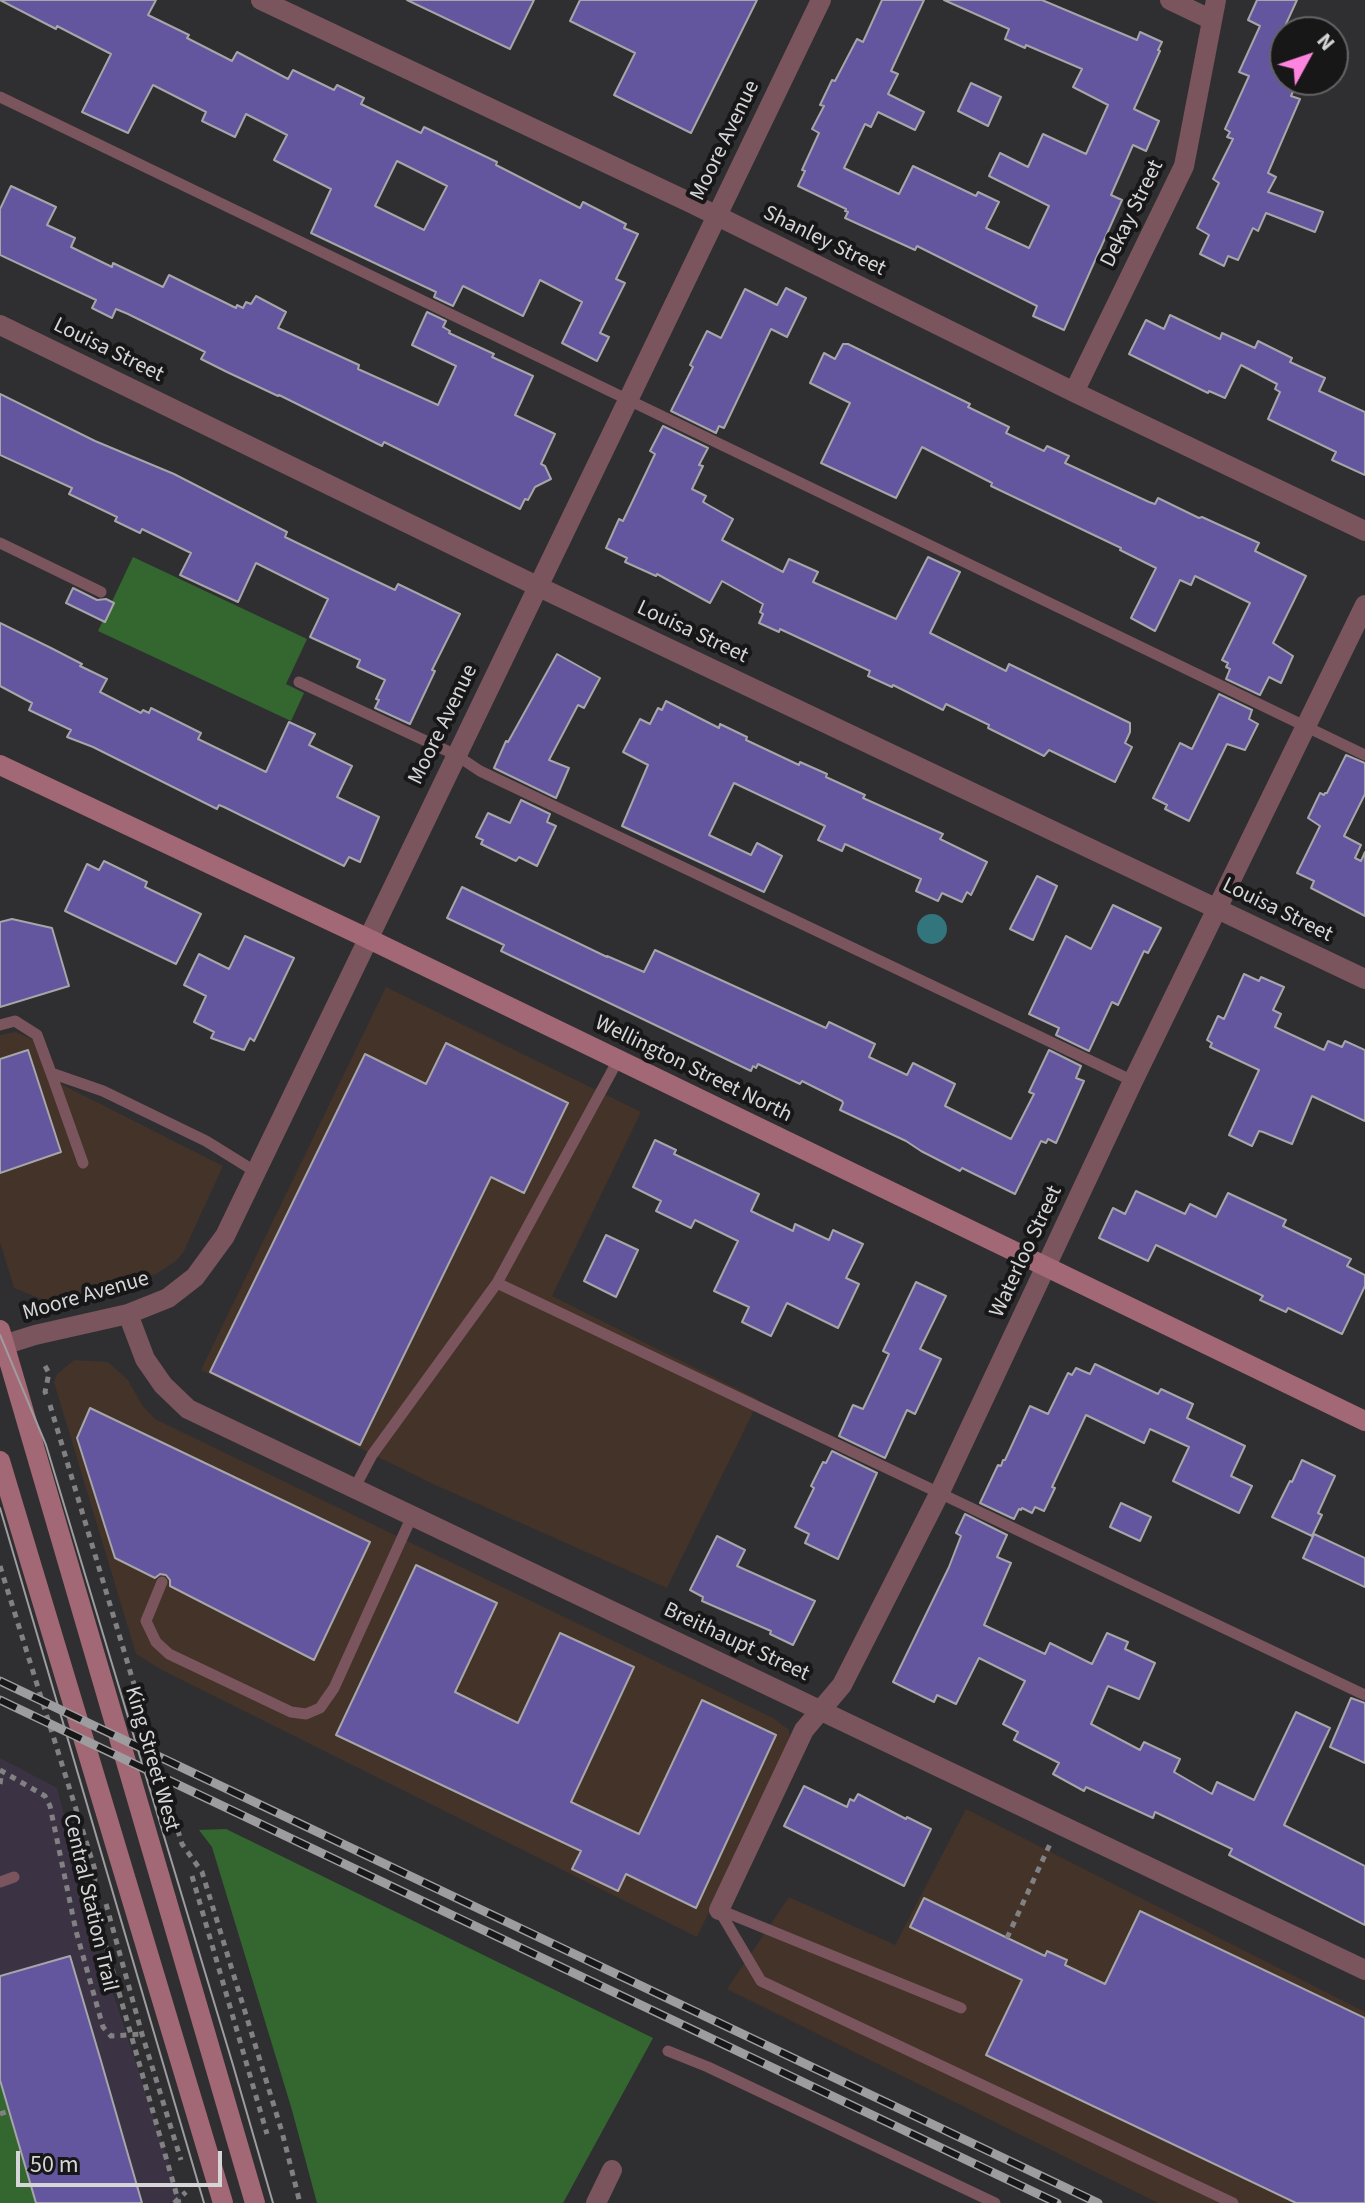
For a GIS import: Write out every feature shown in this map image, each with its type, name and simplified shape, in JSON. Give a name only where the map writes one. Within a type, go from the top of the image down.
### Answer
[{"type":"main road","name":"Wellington Street North","points":[[0,765],[369,939],[1365,1421]]},
{"type":"main road","name":"King Street West","points":[[1,1340],[255,2203]]},
{"type":"main road","points":[[0,1461],[223,2203]]},
{"type":"street","name":"Shanley Street","points":[[261,0],[717,216],[1365,531]]},
{"type":"street","name":"Moore Avenue","points":[[1,1340],[128,1314],[168,1298],[195,1277],[225,1236],[821,0]]},
{"type":"street","points":[[1170,0],[1214,10]]},
{"type":"street","name":"Dekay Street","points":[[1074,392],[1184,166],[1214,10]]},
{"type":"street","name":"Louisa Street","points":[[0,325],[539,587],[1365,979]]},
{"type":"street","name":"Waterloo Street","points":[[719,1910],[804,1730],[842,1685],[939,1494],[1133,1081],[1365,605]]},
{"type":"street","name":"Breithaupt Street","points":[[128,1314],[145,1359],[163,1385],[188,1409],[1365,1970]]},
{"type":"street","points":[[596,2203],[612,2170]]},
{"type":"lane","points":[[0,97],[1365,755]]},
{"type":"lane","points":[[0,543],[101,592]]},
{"type":"lane","points":[[299,682],[1133,1081]]},
{"type":"lane","points":[[0,1025],[15,1021],[37,1035],[83,1163]]},
{"type":"lane","points":[[354,1489],[372,1455],[497,1283],[618,1060]]},
{"type":"lane","points":[[51,1073],[103,1091],[184,1130],[256,1172]]},
{"type":"lane","points":[[497,1283],[1365,1695]]},
{"type":"lane","points":[[162,1582],[146,1621],[156,1642],[169,1654],[291,1712],[306,1714],[320,1708],[334,1688],[412,1516]]},
{"type":"lane","points":[[0,1882],[14,1877]]},
{"type":"lane","points":[[719,1910],[961,2008]]},
{"type":"lane","points":[[719,1910],[761,1981],[1233,2203]]},
{"type":"lane","points":[[668,2051],[995,2203]]},
{"type":"path","points":[[45,1366],[49,1373],[45,1392],[182,1844],[202,1872],[282,2132],[300,2203]]},
{"type":"path","points":[[0,1566],[95,1870],[94,1905],[177,2202]]},
{"type":"path","points":[[0,1784],[1,1770]]},
{"type":"path","name":"Central Station Trail","points":[[1,1770],[45,1796],[50,1806],[76,1931],[103,2027],[111,2036],[142,2034]]},
{"type":"path","points":[[1007,1938],[1051,1843]]},
{"type":"path","points":[[192,1876],[267,2134]]},
{"type":"path","points":[[105,1903],[181,2160]]},
{"type":"path","points":[[0,2114],[9,2111]]},
{"type":"path","points":[[177,2202],[186,2192]]},
{"type":"shaded area","points":[[386,987],[641,1112],[552,1296],[759,1400],[667,1588],[433,1484],[201,1370]]},
{"type":"shaded area","points":[[16,1032],[40,1043],[51,1079],[223,1166],[183,1253],[156,1274],[51,1303],[14,1288],[0,1242],[0,1035]]},
{"type":"shaded area","points":[[74,1360],[108,1362],[128,1380],[142,1405],[155,1419],[773,1718],[789,1730],[790,1743],[697,1937],[162,1670],[136,1654],[54,1382],[57,1374]]},
{"type":"shaded area","points":[[0,1758],[57,1788],[102,1960],[182,2203],[0,2203]]},
{"type":"shaded area","points":[[966,1809],[1365,2012],[1365,2203],[1158,2203],[727,1989],[789,1897],[895,1945]]},
{"type":"green space","points":[[133,557],[307,639],[286,684],[304,693],[291,721],[98,631]]},
{"type":"green space","points":[[226,1829],[653,2038],[563,2203],[317,2203],[212,1847],[199,1830]]},
{"type":"green space","points":[[0,2080],[9,2111],[36,2203],[0,2203]]},
{"type":"water","points":[[932,914],[943,918],[947,929],[943,940],[932,944],[921,940],[917,929],[921,918]]},
{"type":"building","points":[[0,0],[156,0],[148,15],[232,61],[237,52],[288,79],[293,70],[334,90],[337,85],[364,98],[361,104],[421,133],[424,127],[497,162],[496,165],[580,208],[583,202],[626,224],[624,228],[638,234],[616,279],[625,283],[600,333],[609,337],[597,361],[562,343],[582,302],[540,280],[523,316],[463,286],[453,306],[434,297],[436,292],[311,233],[331,189],[274,160],[287,135],[246,114],[235,137],[202,121],[206,112],[153,85],[128,133],[82,112],[111,54],[57,26],[56,29]],"holes":[[[397,161],[447,186],[424,230],[375,206]]]},
{"type":"building","points":[[407,0],[534,0],[510,49]]},
{"type":"building","points":[[580,0],[757,0],[691,133],[614,95],[635,53],[570,21]]},
{"type":"building","points":[[882,0],[924,0],[891,71],[898,74],[888,94],[924,112],[915,130],[878,112],[871,127],[865,124],[844,168],[899,194],[913,166],[976,196],[978,192],[999,202],[986,228],[1029,248],[1049,206],[989,176],[1000,153],[1028,167],[1043,134],[1086,154],[1108,105],[1073,87],[1082,69],[1005,39],[1009,29],[944,0],[1042,0],[1137,40],[1140,32],[1162,42],[1134,109],[1159,121],[1146,151],[1133,145],[1111,195],[1122,200],[1064,330],[1033,316],[1037,306],[917,246],[915,250],[845,218],[846,209],[798,186],[819,133],[812,129],[824,106],[820,105],[857,39],[863,42]]},
{"type":"building","points":[[1257,0],[1297,0],[1290,16],[1269,16],[1269,96],[1300,99],[1268,173],[1276,177],[1268,192],[1323,212],[1315,232],[1266,213],[1258,231],[1253,228],[1238,260],[1228,256],[1224,266],[1200,254],[1209,235],[1197,228],[1219,183],[1213,179],[1233,139],[1227,137],[1230,132],[1225,129],[1249,76],[1239,72],[1260,26],[1248,20]]},
{"type":"building","points":[[971,83],[1001,97],[988,126],[958,111]]},
{"type":"building","points":[[11,186],[56,207],[47,225],[75,238],[71,247],[163,287],[169,275],[236,308],[237,305],[243,308],[246,302],[251,304],[256,296],[286,312],[278,328],[438,405],[456,366],[412,345],[427,312],[446,321],[443,327],[449,333],[533,376],[515,415],[555,434],[541,464],[551,479],[535,487],[520,509],[384,442],[382,446],[227,372],[201,359],[205,352],[128,314],[116,309],[112,318],[92,308],[96,300],[0,255],[0,209]]},
{"type":"building","points":[[786,288],[806,298],[787,337],[771,329],[724,428],[719,426],[716,433],[671,411],[707,331],[721,338],[745,289],[777,305]]},
{"type":"building","points":[[1170,315],[1220,339],[1222,333],[1255,348],[1258,341],[1292,358],[1290,362],[1325,378],[1319,391],[1365,412],[1365,475],[1332,460],[1336,452],[1268,419],[1280,392],[1275,389],[1277,384],[1241,365],[1225,398],[1208,393],[1129,354],[1146,320],[1164,329]]},
{"type":"building","points":[[843,344],[970,404],[968,407],[1009,427],[1006,433],[1044,451],[1047,446],[1069,456],[1065,463],[1149,502],[1155,504],[1158,498],[1259,543],[1255,551],[1306,576],[1273,643],[1293,656],[1281,683],[1269,677],[1260,695],[1226,679],[1230,669],[1226,667],[1228,663],[1222,660],[1250,603],[1195,576],[1191,585],[1180,580],[1155,631],[1131,618],[1156,568],[991,486],[992,483],[922,447],[896,498],[821,463],[850,403],[810,383],[824,353],[835,359]]},
{"type":"building","points":[[0,394],[95,441],[174,474],[287,532],[285,537],[353,570],[395,590],[398,584],[460,614],[410,724],[375,708],[385,680],[357,667],[360,660],[310,637],[328,599],[256,563],[238,602],[180,575],[191,553],[142,529],[140,533],[115,521],[117,517],[69,494],[72,488],[0,455]]},
{"type":"building","points":[[663,426],[708,448],[692,489],[706,496],[703,502],[733,519],[722,540],[783,572],[789,559],[818,572],[813,582],[896,619],[928,557],[960,572],[930,633],[1006,671],[1009,664],[1130,723],[1125,743],[1132,747],[1115,782],[1049,750],[1044,756],[946,704],[943,710],[868,676],[870,671],[780,629],[779,632],[759,623],[763,604],[722,581],[710,603],[657,574],[625,562],[627,558],[606,548],[619,519],[623,521],[655,454],[650,451]]},
{"type":"building","points":[[73,588],[97,600],[106,599],[114,603],[105,622],[66,603]]},
{"type":"building","points":[[0,623],[107,679],[100,692],[141,713],[143,710],[149,713],[151,708],[201,733],[198,739],[266,772],[289,722],[315,734],[309,745],[352,766],[337,797],[379,817],[360,862],[349,857],[344,866],[224,807],[219,805],[217,809],[67,737],[71,730],[29,710],[32,703],[0,686]]},
{"type":"building","points":[[557,654],[600,678],[584,708],[578,705],[549,760],[569,768],[556,798],[494,768],[506,741]]},
{"type":"building","points":[[1219,694],[1252,710],[1249,719],[1258,724],[1245,750],[1227,744],[1189,821],[1165,809],[1167,805],[1153,798],[1180,743],[1192,749]]},
{"type":"building","points":[[666,701],[719,728],[720,724],[799,765],[800,762],[827,774],[826,777],[865,795],[863,798],[943,834],[940,839],[987,862],[971,895],[967,892],[962,902],[942,893],[938,901],[916,891],[921,879],[845,844],[842,851],[818,840],[825,826],[734,783],[709,835],[751,855],[757,843],[782,856],[764,892],[622,826],[648,765],[623,752],[640,719],[650,724],[658,708],[662,710]]},
{"type":"building","points":[[1346,755],[1365,763],[1365,794],[1344,836],[1361,845],[1355,858],[1361,861],[1365,852],[1365,916],[1311,888],[1314,881],[1297,873],[1320,826],[1308,818],[1320,793],[1327,793]]},
{"type":"building","points":[[521,800],[550,814],[547,822],[556,826],[537,866],[519,857],[516,861],[481,844],[483,840],[476,837],[488,813],[510,823]]},
{"type":"building","points":[[104,861],[147,882],[145,887],[201,914],[176,964],[65,911],[87,864],[99,870]]},
{"type":"building","points":[[1037,876],[1057,886],[1033,940],[1010,929]]},
{"type":"building","points":[[462,887],[644,972],[655,950],[826,1028],[829,1022],[875,1044],[869,1057],[907,1075],[913,1063],[955,1084],[945,1106],[1011,1139],[1034,1094],[1029,1092],[1049,1050],[1081,1066],[1076,1078],[1084,1081],[1056,1143],[1048,1139],[1046,1143],[1041,1141],[1015,1194],[962,1168],[960,1171],[840,1110],[842,1101],[802,1081],[800,1084],[758,1064],[751,1071],[501,951],[504,945],[447,918]]},
{"type":"building","points":[[1113,905],[1161,928],[1148,953],[1144,951],[1118,1005],[1112,1002],[1089,1051],[1056,1035],[1059,1028],[1029,1014],[1066,936],[1091,949]]},
{"type":"building","points":[[12,919],[52,928],[69,986],[0,1007],[0,922]]},
{"type":"building","points":[[245,936],[294,958],[254,1041],[250,1038],[244,1050],[211,1038],[214,1032],[194,1022],[206,996],[184,985],[199,954],[229,969]]},
{"type":"building","points":[[1244,974],[1259,981],[1261,977],[1284,987],[1273,1010],[1281,1014],[1275,1027],[1324,1050],[1328,1041],[1342,1047],[1345,1041],[1365,1050],[1365,1121],[1312,1096],[1292,1144],[1259,1131],[1252,1146],[1229,1135],[1259,1070],[1210,1047],[1212,1043],[1207,1040],[1218,1016],[1224,1019]]},
{"type":"building","points":[[446,1043],[568,1103],[524,1193],[491,1177],[360,1445],[210,1372],[365,1054],[426,1084]]},
{"type":"building","points":[[28,1050],[61,1152],[0,1173],[0,1059]]},
{"type":"building","points":[[655,1140],[676,1150],[674,1154],[759,1194],[751,1211],[793,1231],[795,1224],[829,1240],[833,1230],[863,1244],[846,1278],[859,1284],[838,1328],[787,1303],[771,1336],[742,1322],[749,1307],[714,1291],[738,1241],[695,1220],[691,1228],[656,1211],[661,1201],[633,1187]]},
{"type":"building","points":[[1136,1191],[1185,1214],[1190,1204],[1216,1217],[1228,1193],[1286,1220],[1283,1226],[1351,1259],[1347,1266],[1365,1275],[1365,1286],[1342,1334],[1288,1308],[1286,1312],[1260,1300],[1263,1296],[1156,1245],[1148,1261],[1099,1238],[1113,1208],[1125,1214]]},
{"type":"building","points":[[606,1235],[638,1250],[616,1297],[584,1281]]},
{"type":"building","points":[[916,1282],[946,1296],[920,1349],[941,1359],[915,1414],[907,1410],[885,1458],[839,1436],[853,1405],[863,1409],[889,1354],[883,1351]]},
{"type":"building","points":[[1095,1364],[1158,1394],[1161,1389],[1193,1404],[1187,1418],[1245,1446],[1231,1476],[1252,1486],[1239,1513],[1173,1481],[1189,1447],[1150,1429],[1144,1443],[1086,1415],[1044,1511],[1035,1507],[1032,1513],[1022,1508],[1014,1519],[980,1503],[998,1465],[1001,1466],[1005,1460],[1030,1406],[1048,1414],[1068,1373],[1072,1375],[1076,1368],[1090,1374]]},
{"type":"building","points":[[90,1408],[370,1542],[314,1660],[170,1586],[166,1575],[160,1574],[155,1578],[115,1558],[77,1438]]},
{"type":"building","points":[[832,1451],[877,1473],[838,1559],[805,1543],[809,1534],[795,1527],[814,1488],[811,1486]]},
{"type":"building","points":[[1302,1460],[1335,1476],[1318,1513],[1322,1515],[1312,1536],[1272,1517]]},
{"type":"building","points":[[1121,1503],[1151,1517],[1140,1541],[1110,1527]]},
{"type":"building","points":[[965,1514],[1007,1535],[997,1557],[1011,1563],[984,1625],[1045,1654],[1050,1643],[1092,1664],[1107,1633],[1128,1642],[1125,1649],[1155,1663],[1139,1699],[1108,1686],[1091,1724],[1140,1750],[1144,1742],[1180,1759],[1174,1772],[1212,1794],[1217,1782],[1254,1800],[1296,1712],[1330,1728],[1284,1825],[1365,1866],[1365,1925],[1229,1855],[1232,1849],[1155,1812],[1153,1818],[1086,1787],[1084,1791],[1053,1774],[1059,1763],[1014,1740],[1018,1732],[1003,1724],[1025,1681],[979,1658],[956,1704],[937,1695],[934,1702],[893,1682],[949,1567],[961,1536],[956,1533]]},
{"type":"building","points":[[1314,1534],[1365,1558],[1365,1587],[1303,1558]]},
{"type":"building","points":[[717,1536],[745,1550],[737,1566],[815,1601],[793,1645],[770,1634],[771,1631],[702,1601],[703,1597],[690,1590]]},
{"type":"building","points":[[416,1565],[497,1603],[455,1692],[518,1723],[560,1633],[634,1667],[571,1802],[639,1834],[702,1700],[776,1735],[696,1908],[626,1874],[618,1891],[572,1869],[581,1851],[336,1735]]},
{"type":"building","points":[[1351,1698],[1365,1703],[1365,1763],[1330,1747]]},
{"type":"building","points":[[804,1786],[847,1807],[850,1799],[854,1801],[858,1794],[931,1829],[904,1886],[784,1826]]},
{"type":"building","points":[[924,1898],[1045,1956],[1047,1951],[1067,1960],[1065,1965],[1105,1984],[1140,1911],[1365,2018],[1365,2203],[1296,2203],[986,2055],[1022,1980],[910,1927]]},
{"type":"building","points":[[70,1956],[142,2203],[36,2203],[0,2080],[0,1976]]},
{"type":"tram line","points":[[0,1335],[46,1445],[273,2203]]},
{"type":"tram line","points":[[0,1508],[204,2203]]},
{"type":"railway","points":[[0,1681],[1098,2203]]},
{"type":"railway","points":[[0,1700],[1057,2203]]}]
